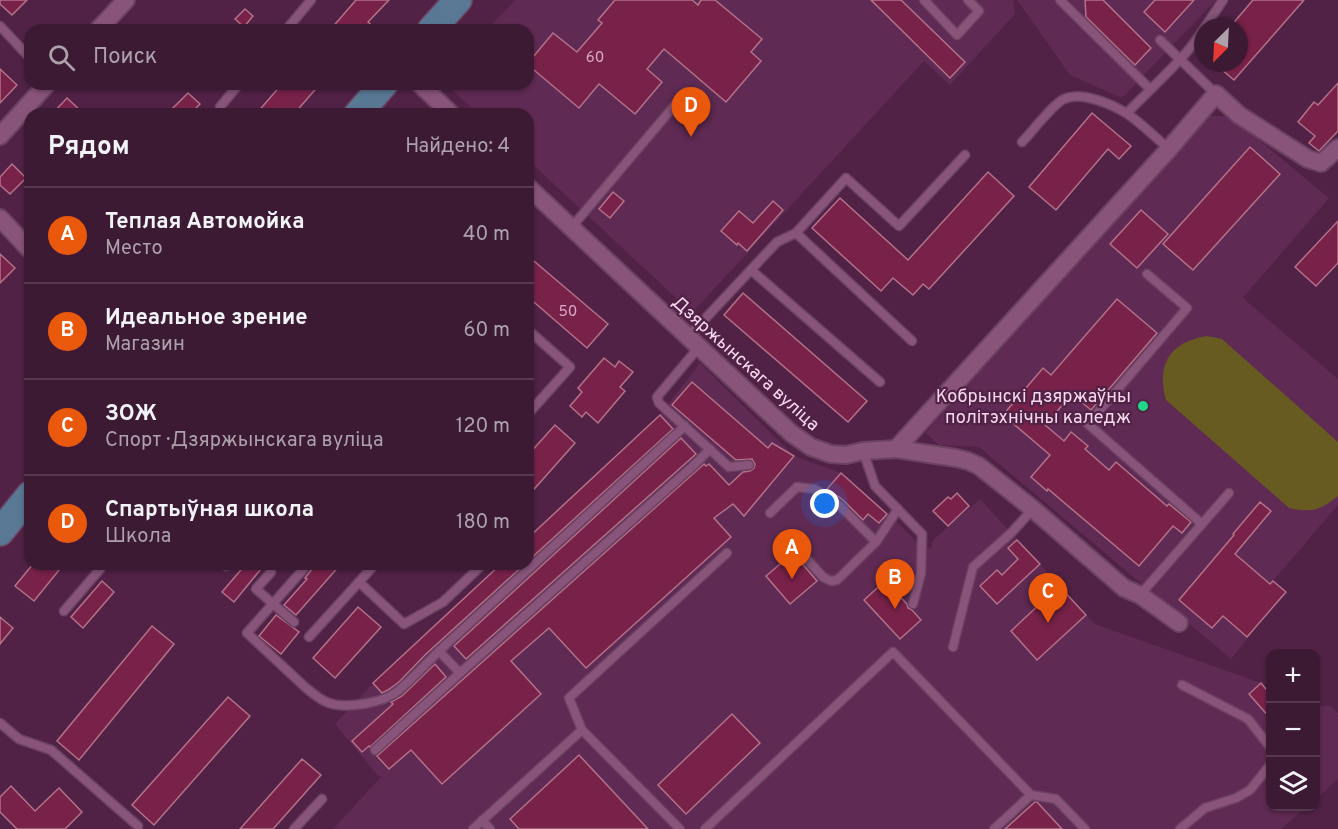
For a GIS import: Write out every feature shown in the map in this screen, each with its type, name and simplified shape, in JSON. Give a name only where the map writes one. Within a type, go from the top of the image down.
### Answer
[{"type":"main road","points":[[436,24],[458,0]]},
{"type":"main road","points":[[363,108],[379,90]]},
{"type":"main road","points":[[0,532],[24,506]]},
{"type":"street","points":[[104,24],[126,0]]},
{"type":"street","points":[[25,108],[42,90]]},
{"type":"street","points":[[426,90],[445,108]]},
{"type":"street","points":[[896,449],[1169,149],[1216,94],[1239,115],[1308,159],[1321,163],[1338,148]]},
{"type":"street","points":[[0,136],[24,109]]},
{"type":"street","name":"Дзяржынскага вуліца","points":[[534,193],[791,433],[811,447],[831,454],[846,455],[863,451],[896,449],[956,458],[979,466],[1033,509],[1124,588],[1140,595],[1179,623]]},
{"type":"street","points":[[0,218],[24,244]]},
{"type":"lane","points":[[291,24],[311,0]]},
{"type":"lane","points":[[924,0],[957,35],[979,11],[968,0]]},
{"type":"lane","points":[[1060,0],[1150,89]]},
{"type":"lane","points":[[1210,18],[1220,1]]},
{"type":"lane","points":[[0,26],[24,52]]},
{"type":"lane","points":[[1160,39],[1216,94]]},
{"type":"lane","points":[[1127,113],[1194,42]]},
{"type":"lane","points":[[220,107],[234,90]]},
{"type":"lane","points":[[571,228],[685,93]]},
{"type":"lane","points":[[1022,142],[1064,99],[1079,96],[1095,99],[1127,113],[1169,149]]},
{"type":"lane","points":[[749,465],[729,466],[659,403],[657,397],[693,342],[751,270],[777,242],[796,232],[846,178],[899,226],[965,155]]},
{"type":"lane","points":[[796,232],[912,340]]},
{"type":"lane","points":[[751,270],[880,382]]},
{"type":"lane","points":[[1147,274],[1188,308],[1088,424],[1202,524]]},
{"type":"lane","points":[[534,335],[570,367],[534,407]]},
{"type":"lane","points":[[534,564],[685,426]]},
{"type":"lane","points":[[375,750],[710,449]]},
{"type":"lane","points":[[863,451],[875,486],[922,534],[921,573],[913,604]]},
{"type":"lane","points":[[770,513],[797,487],[815,489],[838,504],[876,542]]},
{"type":"lane","points":[[1140,595],[1229,494]]},
{"type":"lane","points":[[786,536],[823,577],[831,581],[837,580],[876,542],[898,509]]},
{"type":"lane","points":[[953,647],[973,567],[1011,533],[1033,509]]},
{"type":"lane","points":[[680,829],[582,729],[569,698],[727,554]]},
{"type":"lane","points":[[64,611],[99,570]]},
{"type":"lane","points":[[303,570],[248,633],[315,695],[328,702],[342,705],[381,700],[396,693],[528,570]]},
{"type":"lane","points":[[309,637],[370,570]]},
{"type":"lane","points":[[359,582],[404,624],[443,602],[477,570]]},
{"type":"lane","points":[[271,572],[256,589],[294,622]]},
{"type":"lane","points":[[439,651],[460,673]]},
{"type":"lane","points":[[705,829],[893,652],[1031,795],[1056,799],[1085,829]]},
{"type":"lane","points":[[1182,686],[1248,719],[1266,742]]},
{"type":"lane","points":[[0,723],[19,739],[51,750],[138,826]]},
{"type":"lane","points":[[473,829],[582,729]]},
{"type":"lane","points":[[1180,829],[1205,808],[1236,798],[1250,790],[1266,770]]},
{"type":"lane","points":[[994,829],[1031,795]]},
{"type":"lane","points":[[294,829],[322,799]]},
{"type":"lane","points":[[483,820],[490,829]]},
{"type":"shaded area","points":[[515,0],[1013,0],[1015,14],[950,85],[924,61],[692,313],[534,166],[534,108],[472,108],[452,90],[534,90],[534,24],[493,24]]},
{"type":"shaded area","points":[[1017,0],[1216,0],[1199,18],[1194,18],[1194,23],[1122,98],[1070,75]]},
{"type":"shaded area","name":"Кобрынскі дзяржаўны політэхнічны каледж","points":[[1209,116],[1230,116],[1329,198],[1243,298],[1338,379],[1338,505],[1273,581],[1286,591],[1231,659],[979,447],[939,445],[925,433]]},
{"type":"shaded area","points":[[1207,336],[1222,339],[1338,442],[1338,496],[1315,509],[1289,508],[1166,400],[1163,376],[1169,357],[1184,343]]},
{"type":"shaded area","points":[[700,363],[794,456],[841,473],[920,545],[931,549],[933,540],[980,499],[1095,624],[1261,683],[1266,689],[1266,811],[1301,811],[1281,829],[333,829],[382,776],[379,777],[335,724],[373,683],[495,570],[534,570],[534,532],[660,415]]},
{"type":"shaded area","points":[[1320,706],[1331,706],[1338,713],[1338,779],[1320,795]]},
{"type":"building","points":[[0,0],[27,0],[12,15],[0,4]]},
{"type":"building","points":[[356,0],[389,0],[368,22],[370,24],[335,24]]},
{"type":"building","points":[[615,0],[692,0],[698,5],[701,0],[715,0],[762,39],[751,52],[761,61],[726,102],[664,49],[647,69],[662,82],[635,114],[599,84],[579,108],[534,70],[534,56],[553,33],[577,52],[602,23],[598,20]]},
{"type":"building","points":[[871,0],[901,0],[965,62],[950,78]]},
{"type":"building","points":[[1085,0],[1103,0],[1151,48],[1135,65],[1086,17]]},
{"type":"building","points":[[1155,0],[1194,0],[1165,32],[1144,12]]},
{"type":"building","points":[[1253,0],[1304,0],[1248,64],[1248,18],[1238,18]]},
{"type":"building","points":[[245,9],[253,16],[246,24],[241,24],[235,19]]},
{"type":"building","points":[[0,69],[17,85],[0,103]]},
{"type":"building","points":[[1225,72],[1241,72],[1234,80]]},
{"type":"building","points":[[1338,83],[1338,131],[1319,151],[1309,143],[1315,136],[1298,122],[1314,102],[1318,105]]},
{"type":"building","points":[[277,90],[315,90],[299,108],[261,108]]},
{"type":"building","points":[[188,93],[200,104],[196,108],[173,108]]},
{"type":"building","points":[[67,98],[78,108],[58,108]]},
{"type":"building","points":[[1092,113],[1131,146],[1119,159],[1108,149],[1056,210],[1029,187]]},
{"type":"building","points":[[1250,147],[1280,174],[1193,270],[1163,244]]},
{"type":"building","points":[[12,164],[24,176],[24,180],[10,194],[0,185],[0,177]]},
{"type":"building","points":[[988,172],[1014,196],[929,289],[923,284],[913,295],[893,278],[881,291],[812,228],[840,198],[908,260]]},
{"type":"building","points":[[613,192],[624,201],[610,218],[599,209]]},
{"type":"building","points":[[773,201],[783,210],[747,251],[721,231],[739,211],[753,223]]},
{"type":"building","points":[[1141,210],[1168,234],[1137,268],[1110,244]]},
{"type":"building","points":[[1338,221],[1338,263],[1316,286],[1295,267]]},
{"type":"building","points":[[0,254],[15,268],[0,283]]},
{"type":"building","points":[[534,261],[608,324],[587,348],[534,302]]},
{"type":"building","points":[[743,293],[867,401],[848,422],[724,315]]},
{"type":"building","points":[[1117,299],[1157,333],[1091,410],[1072,394],[1045,425],[1064,441],[1071,432],[1088,446],[1085,449],[1109,470],[1116,462],[1167,506],[1169,504],[1191,522],[1182,533],[1173,526],[1139,566],[1031,477],[1050,455],[1003,415],[1043,368],[1051,375]]},
{"type":"building","points":[[604,358],[615,367],[619,361],[633,372],[620,387],[625,391],[598,423],[586,412],[582,417],[570,406],[582,392],[578,388]]},
{"type":"building","points":[[692,382],[768,448],[772,443],[794,456],[744,516],[733,504],[714,518],[731,537],[586,668],[549,628],[511,661],[541,694],[442,784],[411,750],[389,769],[377,756],[704,464],[706,466],[709,464],[729,485],[743,472],[754,468],[755,464],[752,459],[736,460],[672,405]]},
{"type":"building","points":[[660,415],[673,429],[534,556],[534,532]]},
{"type":"building","points":[[555,425],[575,443],[534,489],[534,448]]},
{"type":"building","points":[[681,438],[696,454],[466,659],[454,646]]},
{"type":"building","points":[[841,473],[887,514],[879,523],[868,514],[863,520],[842,499],[827,489]]},
{"type":"building","points":[[957,493],[969,506],[948,526],[933,511],[948,497],[951,499]]},
{"type":"building","points":[[1260,502],[1271,511],[1235,554],[1270,584],[1273,581],[1286,592],[1247,637],[1223,616],[1212,628],[1179,600]]},
{"type":"building","points":[[1017,540],[1040,564],[997,604],[980,586],[997,570],[1002,575],[1018,559],[1008,548]]},
{"type":"building","points":[[793,553],[817,581],[790,604],[766,576]]},
{"type":"building","points":[[28,570],[59,570],[34,601],[15,586]]},
{"type":"building","points":[[241,570],[260,570],[234,602],[222,592]]},
{"type":"building","points":[[311,570],[336,570],[296,615],[284,605],[307,579],[305,578]]},
{"type":"building","points":[[495,570],[518,570],[426,654],[399,682],[382,693],[373,683]]},
{"type":"building","points":[[102,581],[114,592],[83,628],[71,617]]},
{"type":"building","points":[[885,581],[921,620],[900,639],[864,600]]},
{"type":"building","points":[[1059,586],[1086,615],[1037,660],[1011,631]]},
{"type":"building","points":[[358,607],[381,627],[335,678],[313,658]]},
{"type":"building","points":[[276,615],[299,632],[281,654],[259,636]]},
{"type":"building","points":[[0,617],[13,628],[0,644]]},
{"type":"building","points":[[152,626],[174,644],[79,760],[57,741]]},
{"type":"building","points":[[435,664],[446,677],[362,752],[352,741],[393,704],[391,702],[402,696]]},
{"type":"building","points":[[1261,683],[1266,689],[1266,713],[1249,694]]},
{"type":"building","points":[[228,697],[250,716],[154,825],[132,805]]},
{"type":"building","points":[[732,714],[760,743],[686,814],[658,785]]},
{"type":"building","points":[[579,755],[648,829],[519,829],[510,819]]},
{"type":"building","points":[[302,759],[321,775],[273,829],[240,829]]},
{"type":"building","points":[[11,786],[35,811],[59,788],[82,812],[65,829],[17,829],[0,812],[0,797]]},
{"type":"building","points":[[1035,802],[1062,829],[1005,829]]},
{"type":"place","name":"Спартыўная школа","points":[[691,137]]},
{"type":"place","name":"Кобрынскі дзяржаўны політэхнічны каледж","points":[[1143,406]]},
{"type":"place","name":"Теплая Автомойка","points":[[792,579]]},
{"type":"place","name":"Идеальное зрение","points":[[895,609]]},
{"type":"place","name":"ЗОЖ","points":[[1048,623]]}]
